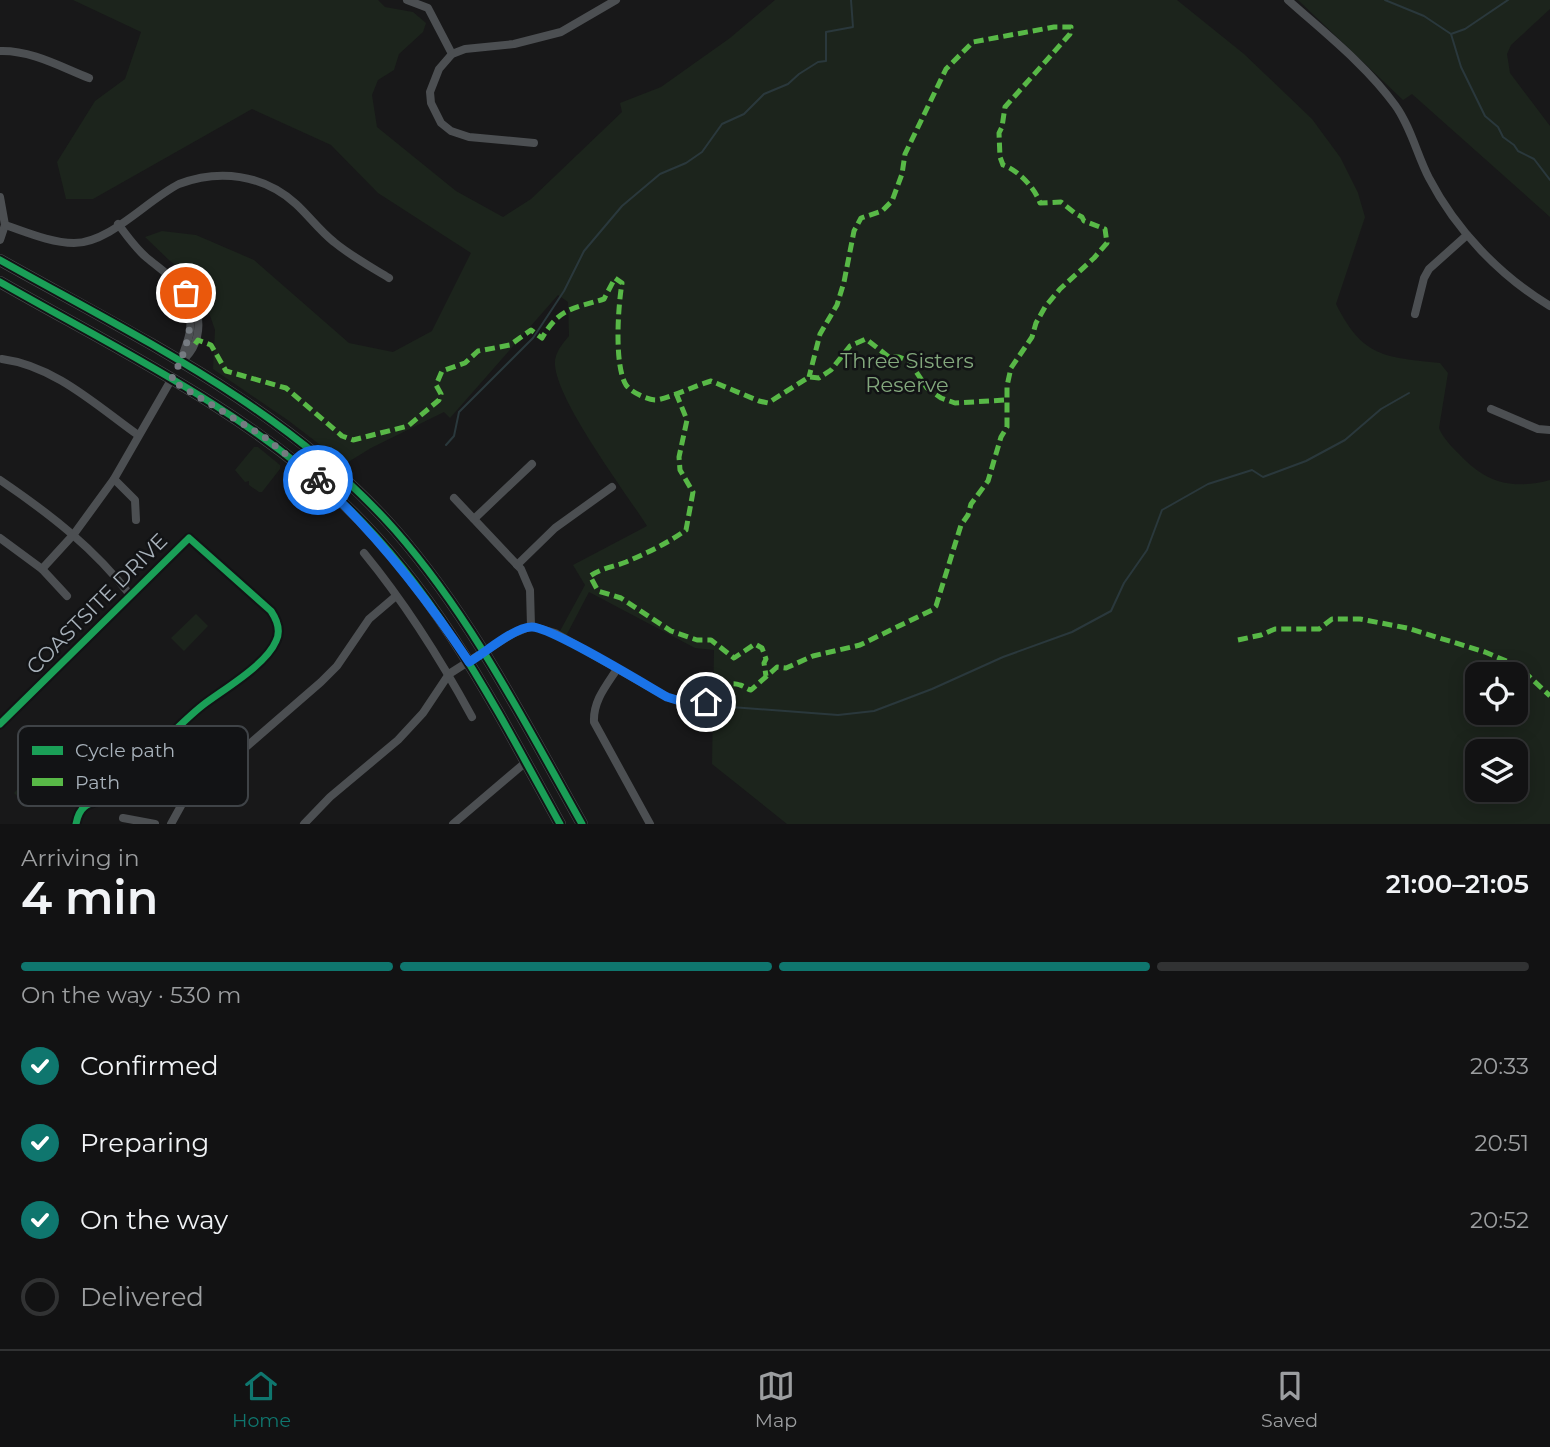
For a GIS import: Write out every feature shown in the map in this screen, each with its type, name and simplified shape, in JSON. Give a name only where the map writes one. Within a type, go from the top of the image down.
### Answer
[{"type":"main road","points":[[0,260],[181,362],[286,429],[344,478],[395,530],[443,589],[484,653],[582,824]]},
{"type":"main road","points":[[0,282],[243,423],[348,507],[440,618],[469,662],[560,824]]},
{"type":"main road","points":[[171,380],[181,362]]},
{"type":"main road","points":[[295,462],[300,456],[309,454],[344,478]]},
{"type":"street","points":[[407,0],[428,8],[452,54]]},
{"type":"street","points":[[534,143],[460,135],[441,123],[431,103],[430,92],[439,69],[452,54],[465,49],[513,44],[561,32],[616,0]]},
{"type":"street","points":[[1288,0],[1377,82],[1398,109],[1441,201],[1467,235],[1516,281],[1550,306]]},
{"type":"street","points":[[0,51],[16,51],[30,55],[89,78]]},
{"type":"street","points":[[5,225],[73,243],[94,239],[179,184],[192,179],[222,175],[245,177],[283,194],[339,246],[389,278]]},
{"type":"street","points":[[0,197],[5,225],[0,240]]},
{"type":"street","points":[[118,225],[145,257],[169,275],[186,293],[190,310],[198,318],[197,336],[191,354],[181,362]]},
{"type":"street","points":[[1415,314],[1424,278],[1429,269],[1467,235]]},
{"type":"street","points":[[2,359],[18,361],[59,379],[138,435]]},
{"type":"street","points":[[42,569],[74,534],[114,479],[171,380]]},
{"type":"street","points":[[1491,409],[1538,429],[1550,430]]},
{"type":"street","points":[[474,519],[532,464]]},
{"type":"street","points":[[114,479],[135,500],[136,520]]},
{"type":"street","points":[[0,480],[49,513],[74,534],[113,572],[131,596]]},
{"type":"street","points":[[517,565],[555,528],[612,487]]},
{"type":"street","points":[[454,498],[517,565],[530,590],[531,626]]},
{"type":"street","points":[[0,538],[42,569],[67,596]]},
{"type":"street","name":"COASTSITE DRIVE","points":[[0,724],[189,538],[271,611],[278,623],[276,642],[251,669],[180,726]]},
{"type":"street","points":[[364,553],[449,674],[472,717]]},
{"type":"street","points":[[248,744],[337,666],[369,619],[396,596]]},
{"type":"street","points":[[304,824],[330,797],[398,740],[423,713],[449,674],[531,626],[555,633],[667,697],[680,701],[706,702]]},
{"type":"street","points":[[617,669],[598,699],[594,722],[650,824]]},
{"type":"street","points":[[453,824],[526,762]]},
{"type":"street","name":"COASTSITE DRIVE","points":[[76,824],[86,806]]},
{"type":"street","points":[[171,824],[181,806]]},
{"type":"street","points":[[123,818],[155,824]]},
{"type":"green space","name":"Three Sisters Reserve","points":[[73,0],[378,0],[385,7],[413,12],[426,23],[423,32],[399,54],[394,70],[378,80],[372,95],[377,127],[456,191],[503,217],[531,199],[622,112],[620,103],[661,87],[730,38],[775,0],[1177,0],[1244,54],[1312,119],[1340,157],[1358,193],[1365,217],[1336,304],[1356,335],[1366,345],[1390,356],[1440,363],[1448,373],[1439,428],[1450,445],[1479,472],[1500,482],[1512,484],[1550,480],[1550,824],[787,824],[712,764],[714,650],[695,648],[589,592],[566,636],[560,631],[585,585],[573,565],[647,526],[580,423],[559,381],[555,361],[559,349],[569,336],[568,302],[558,295],[450,418],[444,412],[345,464],[289,421],[213,369],[215,330],[198,281],[170,261],[145,237],[162,231],[196,235],[254,260],[349,343],[393,352],[432,331],[471,253],[378,193],[331,145],[252,109],[93,199],[66,199],[57,162],[95,101],[125,79],[141,32]]},
{"type":"green space","points":[[1298,0],[1550,0],[1550,9],[1511,45],[1507,54],[1510,73],[1550,126],[1550,217],[1412,94],[1403,100]]},
{"type":"green space","points":[[254,447],[258,447],[280,465],[280,469],[262,492],[249,485],[249,481],[245,482],[235,470]]},
{"type":"green space","points":[[196,614],[208,626],[184,651],[171,638]]},
{"type":"waterway","points":[[446,445],[454,436],[459,412],[533,338],[564,291],[584,251],[622,206],[660,174],[686,163],[702,152],[722,124],[744,114],[764,94],[788,84],[818,62],[826,61],[826,32],[853,27],[851,0]]},
{"type":"waterway","points":[[1385,0],[1424,16],[1451,34],[1465,29],[1508,0]]},
{"type":"waterway","points":[[1451,34],[1461,67],[1485,116],[1518,151],[1534,159],[1550,180]]},
{"type":"waterway","points":[[731,707],[838,715],[874,711],[932,689],[1003,657],[1072,632],[1111,611],[1124,583],[1147,550],[1162,510],[1208,484],[1252,470],[1263,477],[1306,461],[1345,440],[1381,409],[1409,393]]},
{"type":"marked path","points":[[709,699],[726,685],[735,684],[751,690],[777,667],[786,668],[813,656],[860,645],[936,606],[961,525],[971,504],[988,481],[1001,437],[1007,427],[1007,386],[1011,368],[1032,337],[1045,307],[1107,243],[1105,229],[1084,221],[1061,202],[1040,203],[1030,186],[1020,175],[1003,165],[1000,157],[999,133],[1005,107],[1070,34],[1071,27],[1054,27],[973,42],[946,69],[905,154],[902,174],[892,201],[882,211],[861,218],[854,231],[837,305],[820,334],[809,377]]},
{"type":"marked path","points":[[195,344],[198,340],[211,345],[226,371],[286,388],[342,436],[353,440],[408,426],[439,400],[441,394],[436,385],[442,371],[465,363],[478,351],[510,345],[531,330],[542,338],[561,315],[604,299],[615,278],[622,283],[618,336],[622,376],[628,388],[647,398],[660,399],[711,381],[768,403],[809,377],[819,378],[831,370],[850,346],[866,339],[889,357],[909,361],[927,388],[941,398],[955,403],[1006,400]]},
{"type":"marked path","points":[[676,393],[687,420],[679,457],[680,470],[693,492],[686,530],[649,551],[590,576],[598,591],[621,598],[671,631],[697,640],[711,640],[734,658],[755,644],[762,648],[766,659],[766,676]]},
{"type":"marked path","points":[[1238,640],[1275,629],[1319,629],[1332,619],[1360,619],[1407,628],[1485,652],[1518,666],[1550,696]]},
{"type":"cycle path","points":[[0,260],[210,379],[308,448],[353,487],[395,530],[449,599],[496,672],[582,824]]},
{"type":"cycle path","points":[[0,282],[135,357],[224,411],[307,471],[345,505],[379,540],[438,616],[490,697],[560,824]]},
{"type":"cycle path","points":[[0,724],[189,538],[271,611],[277,622],[278,633],[271,650],[263,659],[180,726]]},
{"type":"cycle path","points":[[76,824],[78,815],[85,806]]},
{"type":"way so far","points":[[186,293],[190,310],[189,338],[181,362],[171,380],[263,436],[318,480]]},
{"type":"route","points":[[318,480],[348,507],[403,569],[469,662],[531,626],[555,633],[667,697],[680,701],[706,702]]}]
